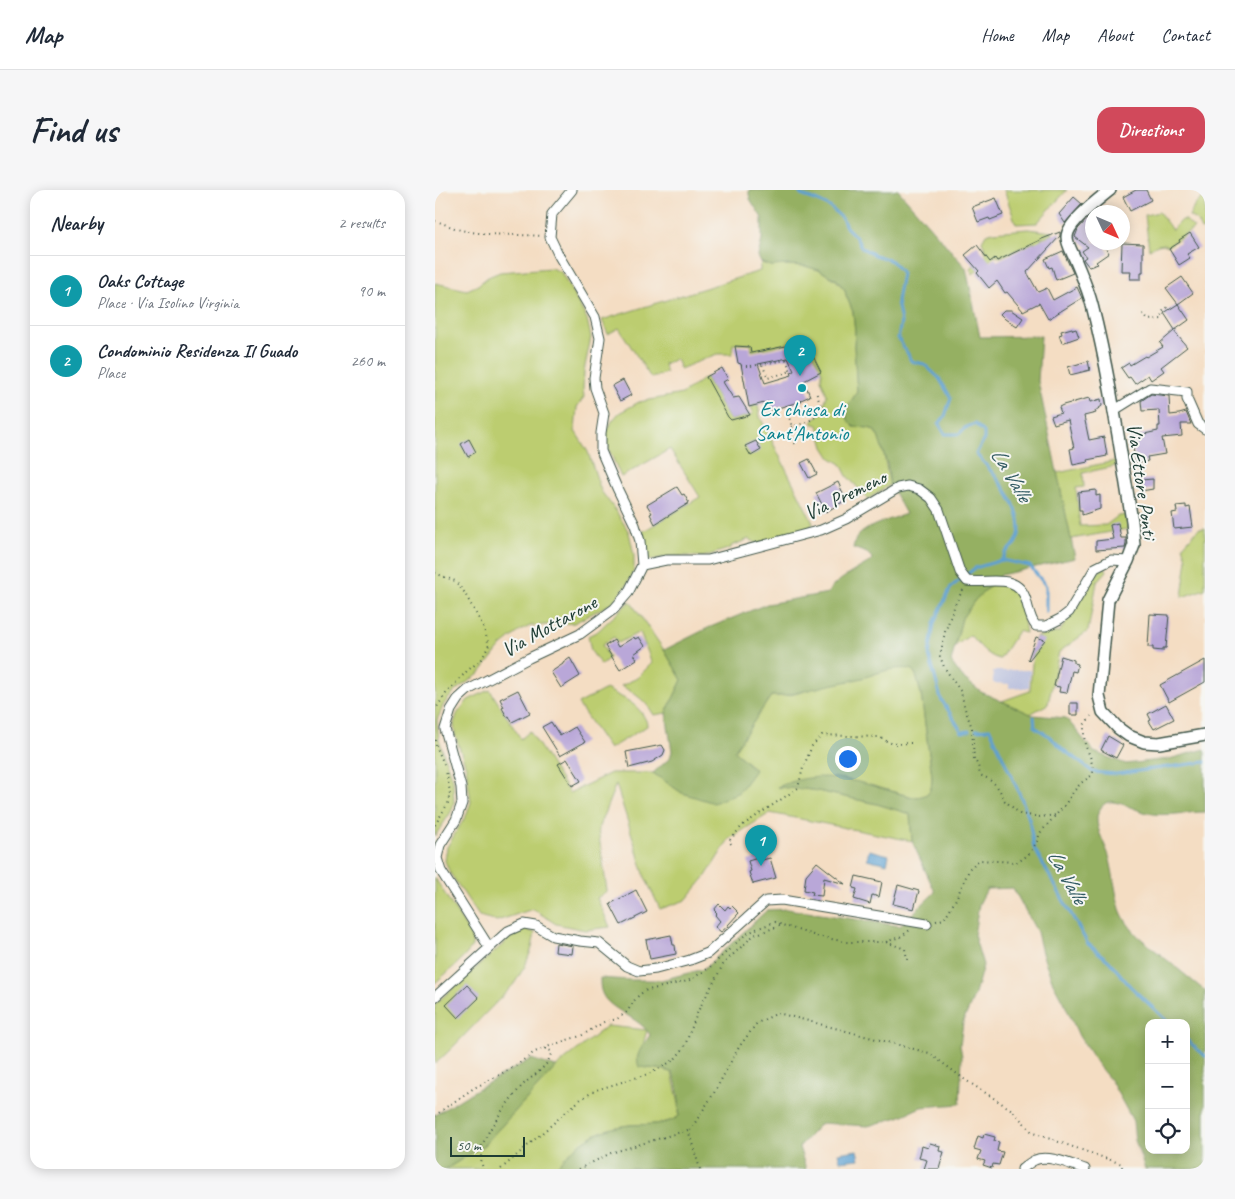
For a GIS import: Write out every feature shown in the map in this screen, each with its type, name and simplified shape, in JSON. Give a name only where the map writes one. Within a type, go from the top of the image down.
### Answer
[{"type":"street","points":[[572,190],[553,214],[550,237],[595,317],[600,338],[594,378],[595,388],[604,413],[601,451],[635,525],[640,541],[642,566]]},
{"type":"street","name":"Via Ettore Ponti","points":[[1110,190],[1080,216],[1071,227],[1067,236],[1092,302],[1106,365],[1132,521],[1134,545],[1108,600],[1099,696],[1103,712],[1118,728],[1129,736],[1144,742],[1159,743],[1205,735]]},
{"type":"street","points":[[1113,411],[1150,388],[1187,392],[1187,399],[1198,424],[1205,429]]},
{"type":"street","name":"Via Premeno","points":[[642,566],[666,560],[708,560],[821,530],[846,519],[897,488],[908,486],[919,489],[931,498],[939,510],[967,579]]},
{"type":"street","points":[[967,579],[1016,584],[1024,593],[1031,621],[1036,626],[1046,626],[1069,612],[1095,568],[1111,560],[1128,561]]},
{"type":"street","name":"Via Mottarone","points":[[489,948],[441,872],[437,858],[439,845],[456,820],[462,803],[461,787],[445,729],[451,710],[458,699],[468,690],[580,634],[614,609],[628,593],[642,566]]},
{"type":"street","points":[[435,997],[508,931],[524,924],[536,926],[553,936],[599,943],[627,966],[639,971],[656,969],[708,953],[766,901],[782,900],[923,924]]},
{"type":"street","points":[[1022,1169],[1035,1160],[1042,1158],[1053,1159],[1085,1169]]},
{"type":"path","points":[[435,221],[461,230],[482,233],[550,237]]},
{"type":"path","points":[[1143,314],[1148,320],[1162,319],[1162,312],[1168,307],[1170,309]]},
{"type":"path","points":[[741,366],[787,360],[791,371],[768,378],[762,364]]},
{"type":"path","points":[[791,427],[811,420],[819,413],[820,408],[816,391]]},
{"type":"path","points":[[787,409],[795,447]]},
{"type":"path","points":[[435,573],[455,581],[464,592],[483,626],[489,645],[482,659],[467,671],[447,692],[435,710]]},
{"type":"path","points":[[967,579],[945,632],[940,656],[944,667],[961,692],[965,709],[973,728],[974,759],[981,775],[996,785],[1001,791],[1004,800],[1020,814],[1040,817],[1056,815]]},
{"type":"path","points":[[435,1116],[474,1088],[514,1067],[533,1053],[581,1036],[604,1022],[617,1019],[627,1012],[643,991],[688,982],[709,968],[745,935],[756,929],[775,922],[816,936],[847,942],[886,942],[903,936],[923,924],[944,919],[955,901],[970,868],[979,860],[1018,862],[1029,853],[1037,842],[1040,833],[1081,783],[1091,776],[1093,768],[1085,745],[1084,726],[1091,716]]},
{"type":"path","points":[[731,844],[729,841],[743,825],[798,788],[811,746],[822,735],[877,737],[893,744],[912,743]]},
{"type":"path","points":[[435,740],[445,767],[450,792],[448,803],[435,825]]},
{"type":"path","points":[[501,1169],[581,1099],[596,1090],[651,1073],[674,1060],[684,1048],[698,1011],[724,963],[754,935],[782,925]]},
{"type":"path","points":[[886,942],[905,949],[908,963]]},
{"type":"path","points":[[700,1169],[689,1133],[691,1129],[739,1047],[757,1023],[779,1013],[929,1052],[964,1079],[1012,1110],[1033,1133],[1122,1164],[1122,1169]]},
{"type":"path","points":[[483,1169],[480,1158],[482,1146],[489,1130],[524,1084],[551,1057],[551,1051],[544,1048]]},
{"type":"path","points":[[579,1169],[611,1153],[691,1129]]},
{"type":"shaded area","points":[[1030,670],[1029,688],[1009,688],[1009,684],[993,683],[993,671]]},
{"type":"green space","points":[[749,190],[898,190],[966,268],[980,337],[1041,336],[1038,381],[1075,558],[1001,575],[975,600],[962,618],[951,662],[962,677],[981,692],[1033,715],[1066,718],[1094,752],[1126,764],[1169,759],[1205,749],[1205,812],[1154,814],[1108,802],[1098,812],[1097,823],[1109,855],[1118,903],[1126,921],[1139,937],[1205,991],[1205,1169],[1145,1169],[1135,1140],[1133,1121],[1111,1081],[1097,1064],[1079,1036],[1053,983],[1042,953],[1037,932],[1013,888],[987,889],[979,904],[974,935],[983,965],[975,994],[963,1022],[960,1045],[962,1056],[960,1104],[921,1107],[899,1117],[868,1126],[821,1123],[799,1147],[806,1169],[614,1169],[603,1164],[590,1169],[555,1169],[579,1145],[597,1134],[618,1127],[662,1123],[679,1116],[678,1094],[673,1073],[665,1070],[639,1067],[638,1054],[650,1035],[639,1023],[605,999],[601,990],[600,978],[661,980],[704,969],[767,910],[787,909],[900,926],[935,892],[912,841],[910,814],[877,804],[813,790],[777,787],[802,779],[823,777],[849,780],[913,797],[923,796],[929,792],[932,776],[921,694],[916,675],[912,669],[892,669],[794,694],[771,696],[734,751],[755,770],[739,792],[714,803],[682,793],[653,773],[670,758],[672,751],[666,713],[682,680],[664,650],[708,628],[767,604],[828,593],[840,580],[871,561],[872,558],[867,553],[853,548],[857,537],[873,526],[906,514],[890,485],[887,464],[878,436],[874,430],[869,428],[854,427],[848,420],[845,410],[857,392],[853,312],[845,290],[836,279],[819,270],[805,266],[771,266],[762,263],[758,256],[762,240],[762,218],[750,199]]},
{"type":"green space","points":[[1004,190],[1067,190],[1037,223],[1016,224]]},
{"type":"green space","points":[[1205,195],[1205,229],[1201,230],[1197,221],[1189,216],[1195,205]]},
{"type":"green space","points":[[1159,212],[1172,230],[1181,220],[1186,220],[1194,228],[1168,246],[1163,244],[1149,249],[1145,215]]},
{"type":"green space","points":[[1028,229],[1052,232],[1053,234],[1041,238],[1044,249],[1039,251],[1034,242],[1001,257],[995,256],[973,274],[970,269],[986,253],[982,241],[986,234]]},
{"type":"green space","points":[[762,263],[770,266],[805,266],[819,270],[835,279],[845,290],[853,312],[857,392],[846,409],[854,427],[865,427],[874,431],[877,435],[890,485],[868,499],[847,476],[841,464],[831,458],[824,447],[818,425],[811,423],[822,412],[827,395],[821,379],[822,372],[809,344],[800,341],[752,351],[751,344],[733,344],[732,354],[717,354],[680,369],[676,359],[664,364],[666,373],[651,378],[619,328],[608,334],[602,320],[760,271]]},
{"type":"green space","points":[[551,268],[561,272],[587,319],[591,337],[584,371],[584,397],[577,407],[575,431],[588,452],[601,491],[629,532],[634,555],[634,570],[626,586],[612,603],[574,623],[530,626],[520,631],[501,646],[479,674],[456,690],[444,704],[437,720],[439,739],[453,783],[454,803],[451,812],[435,836],[435,283],[467,290],[500,272]]},
{"type":"green space","points":[[706,377],[731,420],[753,414],[751,406],[758,405],[760,417],[813,523],[809,529],[778,536],[777,540],[758,544],[749,539],[731,546],[731,548],[703,557],[671,556],[651,560],[646,557],[647,552],[642,532],[700,497],[670,449],[621,477],[606,443],[606,434],[612,421],[619,413],[639,402],[682,394]]},
{"type":"green space","points":[[1115,461],[1116,466],[1083,473],[1084,487],[1076,488],[1080,526],[1106,525],[1118,516],[1125,515],[1128,529],[1071,539],[1057,473]]},
{"type":"green space","points":[[1205,528],[1205,589],[1182,597],[1187,559],[1183,546],[1198,529]]},
{"type":"green space","points":[[1105,567],[1107,571],[1097,582],[1088,631],[1059,652],[1048,704],[1030,714],[1002,701],[1030,691],[1033,650],[1036,637],[1059,632],[1074,612],[1097,573]]},
{"type":"green space","points":[[991,585],[1007,586],[1015,590],[1020,596],[1026,633],[1018,631],[1000,659],[987,653],[970,635],[955,646],[962,618],[975,600]]},
{"type":"green space","points":[[630,601],[682,680],[666,713],[654,715],[640,698],[621,686],[637,678],[652,663],[640,632],[618,643],[614,637],[602,645],[609,658],[601,665],[591,651],[588,636],[598,631]]},
{"type":"green space","points":[[898,667],[912,669],[916,675],[921,694],[932,776],[929,792],[923,796],[913,797],[868,785],[792,782],[778,787],[813,790],[877,804],[910,814],[912,841],[770,813],[729,839],[706,876],[686,900],[660,909],[645,877],[616,784],[598,829],[607,891],[597,898],[610,927],[585,930],[556,924],[533,909],[497,921],[479,916],[450,873],[445,861],[447,847],[467,814],[471,802],[466,767],[455,735],[454,724],[457,714],[468,700],[490,690],[521,739],[530,731],[569,793],[611,773],[653,773],[682,793],[755,769],[734,751],[771,696],[793,694]]},
{"type":"green space","points":[[606,689],[635,706],[643,715],[647,726],[609,749],[578,704]]},
{"type":"green space","points":[[435,878],[470,934],[472,946],[466,955],[435,983]]},
{"type":"green space","points":[[525,929],[535,933],[532,948],[525,966],[514,984],[435,1064],[435,1004],[509,939]]},
{"type":"green space","points":[[607,1026],[647,1030],[637,1058],[648,1068],[665,1070],[672,1073],[679,1104],[679,1117],[661,1123],[630,1125],[599,1133],[581,1144],[555,1169],[446,1169],[483,1146],[556,1067]]},
{"type":"green space","points":[[531,1059],[556,1067],[483,1146],[446,1169],[435,1169],[435,1115]]},
{"type":"water","points":[[869,850],[889,855],[887,864],[867,859]]},
{"type":"water","points":[[857,1150],[859,1159],[840,1161],[838,1153]]},
{"type":"building","points":[[1136,190],[1146,190],[1151,200],[1130,211],[1130,205],[1127,205],[1123,197]]},
{"type":"building","points":[[1074,197],[1082,204],[1065,223],[1059,214]]},
{"type":"building","points":[[996,198],[1003,215],[978,222],[972,207]]},
{"type":"building","points":[[1085,221],[1085,245],[1075,237],[1078,229]]},
{"type":"building","points":[[1060,232],[1060,236],[1027,272],[1038,292],[1047,288],[1053,300],[1077,287],[1082,298],[1048,319],[1039,303],[1023,311],[1007,292],[1005,293],[997,281],[989,288],[977,273],[979,271],[965,255],[977,245],[990,262],[995,258],[997,261]]},
{"type":"building","points":[[1190,233],[1199,247],[1187,254],[1190,258],[1179,265],[1169,249]]},
{"type":"building","points":[[1130,243],[1143,244],[1143,272],[1141,272],[1141,279],[1130,279],[1131,271],[1121,271],[1122,250],[1130,250]]},
{"type":"building","points":[[1085,249],[1107,250],[1109,253],[1096,262],[1098,264],[1089,267],[1083,259],[1086,257],[1082,251]]},
{"type":"building","points":[[1063,251],[1073,273],[1056,280],[1052,267],[1049,268],[1045,259]]},
{"type":"building","points":[[1182,277],[1193,293],[1178,304],[1166,288]]},
{"type":"building","points":[[1178,304],[1189,320],[1175,330],[1164,313]]},
{"type":"building","points":[[1004,310],[1011,310],[1023,318],[1017,327],[1000,314]]},
{"type":"building","points":[[1072,328],[1073,330],[1076,329],[1079,337],[1062,343],[1059,335],[1062,334],[1061,331]]},
{"type":"building","points":[[1174,331],[1187,347],[1161,367],[1164,371],[1151,380],[1148,375],[1135,384],[1121,368],[1163,347],[1160,343]]},
{"type":"building","points":[[801,343],[803,349],[808,346],[821,372],[804,381],[810,396],[802,401],[771,410],[768,402],[749,407],[741,364],[738,363],[735,346],[750,347],[751,353]],"holes":[[[788,358],[794,371],[791,372],[792,375],[765,383],[758,364]]]},
{"type":"building","points":[[1088,361],[1090,370],[1070,375],[1068,367]]},
{"type":"building","points":[[722,368],[728,379],[723,382],[733,398],[739,397],[750,415],[731,420],[728,417],[706,377]]},
{"type":"building","points":[[623,380],[631,395],[620,401],[612,386]]},
{"type":"building","points":[[1151,394],[1169,396],[1170,415],[1186,412],[1191,424],[1181,424],[1182,436],[1162,438],[1165,454],[1147,457],[1148,461],[1136,464],[1131,437],[1158,431],[1158,426],[1160,426],[1159,410],[1142,411],[1141,401]]},
{"type":"building","points":[[1089,398],[1090,402],[1101,399],[1102,406],[1095,411],[1096,413],[1084,416],[1089,440],[1104,437],[1107,456],[1073,465],[1070,449],[1074,448],[1068,420],[1054,424],[1051,416],[1061,413],[1059,407],[1063,405]]},
{"type":"building","points":[[469,439],[476,452],[468,457],[461,444]]},
{"type":"building","points":[[756,441],[761,450],[751,456],[745,446]]},
{"type":"building","points":[[809,459],[817,474],[809,478],[801,463]]},
{"type":"building","points":[[1153,479],[1153,489],[1141,491],[1140,480]]},
{"type":"building","points":[[838,482],[846,500],[826,512],[816,493]]},
{"type":"building","points":[[677,487],[689,503],[655,524],[650,514],[652,513],[647,505]]},
{"type":"building","points":[[1096,490],[1096,496],[1100,495],[1100,509],[1082,515],[1082,510],[1079,510],[1078,492]]},
{"type":"building","points":[[1186,505],[1186,508],[1190,507],[1193,527],[1174,529],[1172,513],[1177,512],[1176,506]]},
{"type":"building","points":[[1118,523],[1121,538],[1126,538],[1125,548],[1096,550],[1096,541],[1113,539],[1110,525]]},
{"type":"building","points":[[1150,614],[1169,615],[1166,648],[1163,648],[1163,651],[1153,650],[1153,647],[1148,647]]},
{"type":"building","points":[[634,637],[635,639],[639,637],[645,646],[634,654],[637,659],[620,670],[605,646],[614,640],[618,647]]},
{"type":"building","points":[[1036,637],[1045,640],[1029,660],[1028,659]]},
{"type":"building","points":[[1061,656],[1074,660],[1074,663],[1078,664],[1076,672],[1072,671],[1067,693],[1059,692],[1060,687],[1054,686]]},
{"type":"building","points":[[570,658],[580,676],[561,688],[551,672]]},
{"type":"building","points":[[1205,660],[1205,682],[1169,702],[1160,685]]},
{"type":"building","points":[[518,690],[530,713],[512,722],[502,708],[504,707],[500,699]]},
{"type":"building","points":[[1070,703],[1078,703],[1078,715],[1070,715]]},
{"type":"building","points":[[1166,704],[1174,719],[1154,729],[1149,721],[1151,720],[1148,714]]},
{"type":"building","points":[[551,722],[560,736],[575,727],[585,742],[560,756],[542,727]]},
{"type":"building","points":[[1108,736],[1123,745],[1116,758],[1101,750]]},
{"type":"building","points":[[662,745],[665,750],[663,755],[652,762],[629,768],[626,752]]},
{"type":"building","points":[[567,759],[581,781],[572,786],[558,764]]},
{"type":"building","points":[[761,857],[762,860],[770,858],[776,878],[753,884],[748,861]]},
{"type":"building","points":[[817,862],[845,884],[824,878],[822,896],[812,895],[813,892],[804,890],[806,875]]},
{"type":"building","points":[[856,876],[882,882],[879,897],[872,895],[870,904],[854,899],[857,889],[853,888]]},
{"type":"building","points":[[898,885],[919,891],[914,909],[893,904]]},
{"type":"building","points":[[636,890],[647,912],[621,925],[610,904]]},
{"type":"building","points":[[719,904],[725,910],[728,906],[730,908],[732,906],[739,913],[721,932],[715,927],[720,921],[715,915],[717,913],[714,910]]},
{"type":"building","points":[[671,935],[676,954],[650,959],[646,940]]},
{"type":"building","points":[[556,943],[573,946],[572,954],[555,952]]},
{"type":"building","points":[[467,985],[479,998],[458,1018],[446,1005]]},
{"type":"building","points":[[984,1134],[995,1137],[994,1141],[999,1142],[997,1151],[1003,1152],[999,1165],[993,1164],[992,1168],[983,1165],[985,1161],[978,1159],[981,1151],[974,1149],[978,1136],[983,1138]]},
{"type":"building","points":[[930,1143],[940,1146],[939,1151],[944,1152],[939,1169],[924,1169],[927,1160],[919,1158],[922,1146],[928,1148]]},
{"type":"waterway","name":"La Valle","points":[[798,190],[801,195],[830,207],[842,218],[846,227],[855,236],[862,248],[892,261],[902,273],[897,301],[901,322],[898,338],[911,361],[924,364],[939,378],[951,398],[945,416],[939,424],[945,434],[959,434],[965,428],[975,424],[984,432],[984,439],[976,454],[1001,483],[1015,507],[1020,531],[1014,545],[1007,551],[1002,560],[975,568],[951,587],[934,623],[929,655],[941,699],[962,732],[969,731]]},
{"type":"waterway","points":[[1002,560],[1030,566],[1046,586],[1046,611]]},
{"type":"waterway","points":[[1034,717],[1035,727],[1093,772],[1116,774],[1205,762]]},
{"type":"waterway","name":"La Valle","points":[[976,730],[990,729],[1021,797],[1029,819],[1034,848],[1088,944],[1109,961],[1130,986],[1165,1019]]},
{"type":"waterway","name":"La Valle","points":[[1190,1043],[1205,1056]]},
{"type":"place","name":"Condominio Residenza Il Guado","points":[[800,376]]},
{"type":"place","name":"Ex chiesa di Sant'Antonio","points":[[802,388]]},
{"type":"place","name":"Oaks Cottage","points":[[761,866]]}]
